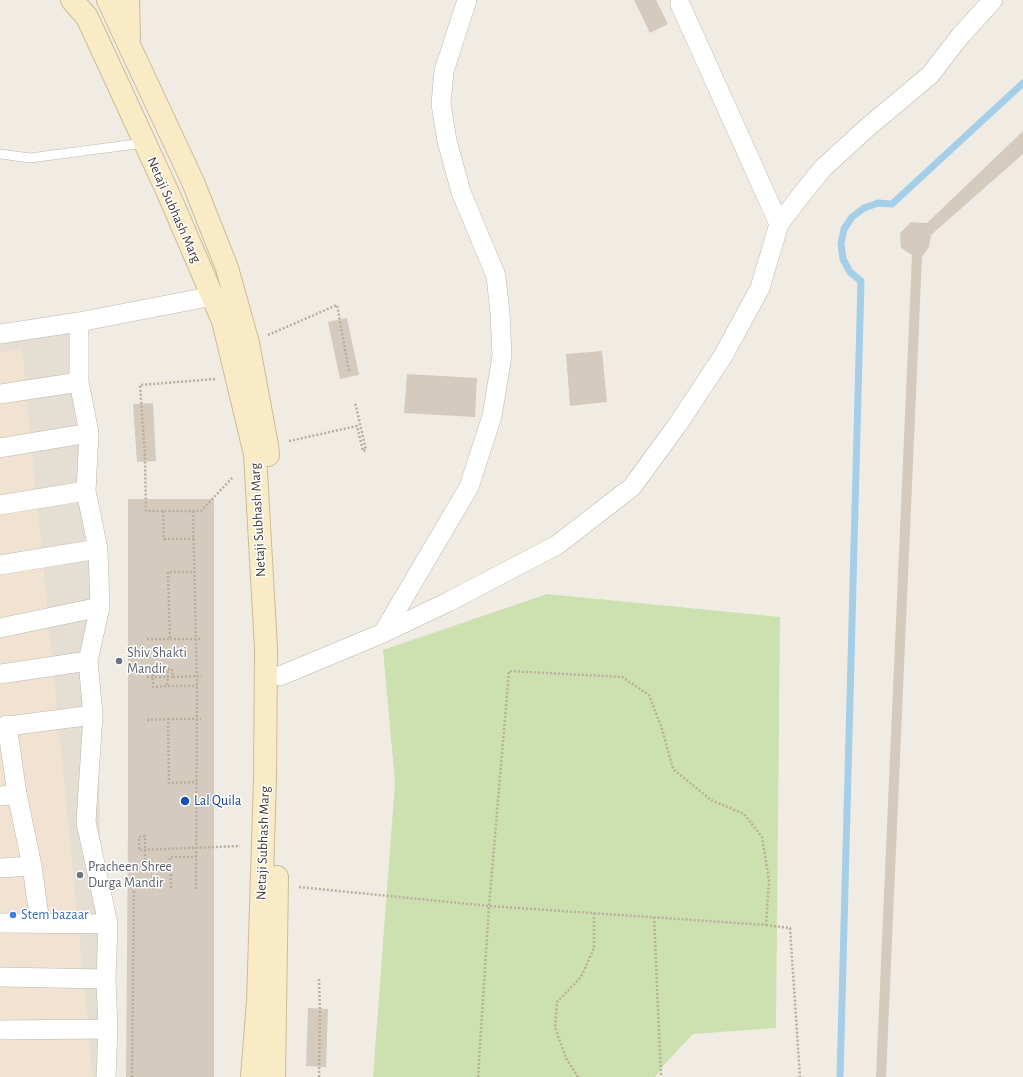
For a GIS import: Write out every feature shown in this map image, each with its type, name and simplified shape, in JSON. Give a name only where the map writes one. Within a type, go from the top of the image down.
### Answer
[{"type":"main road","points":[[67,0],[87,17]]},
{"type":"main road","name":"Netaji Subhash Marg","points":[[72,0],[87,17],[213,296],[223,321],[237,378],[261,450],[266,648],[258,1000],[252,1077]]},
{"type":"main road","name":"Netaji Subhash Marg","points":[[108,0],[193,182],[227,268],[248,343],[261,450],[280,676],[274,1077]]},
{"type":"main road","points":[[128,0],[130,46]]},
{"type":"street","points":[[383,633],[469,487],[492,416],[502,356],[500,313],[496,276],[461,192],[447,141],[441,104],[444,71],[467,0]]},
{"type":"street","points":[[280,676],[383,633],[448,602],[557,545],[632,487],[678,424],[723,356],[760,288],[779,224],[823,168],[868,127],[930,75],[961,35],[993,0]]},
{"type":"street","points":[[680,4],[779,224]]},
{"type":"street","points":[[0,334],[79,322],[213,296]]},
{"type":"street","points":[[79,322],[79,382],[89,433],[86,491],[98,549],[100,607],[88,661],[93,715],[86,822],[108,924],[106,979],[108,1029],[106,1077]]},
{"type":"street","points":[[0,394],[79,382]]},
{"type":"street","points":[[0,448],[89,433]]},
{"type":"street","points":[[0,505],[86,491]]},
{"type":"street","points":[[0,565],[98,549]]},
{"type":"street","points":[[0,628],[100,607]]},
{"type":"street","points":[[0,674],[88,661]]},
{"type":"street","points":[[40,923],[32,866],[8,795],[3,726],[93,715]]},
{"type":"street","points":[[0,868],[32,866]]},
{"type":"street","points":[[0,923],[108,924]]},
{"type":"street","points":[[0,977],[106,979]]},
{"type":"street","points":[[0,1030],[108,1029]]},
{"type":"lane","points":[[0,154],[30,158],[144,143]]},
{"type":"path","points":[[248,343],[337,305],[349,371]]},
{"type":"path","points":[[237,378],[140,385],[144,436],[146,512],[201,511],[261,450],[357,426],[363,451],[366,450],[356,402]]},
{"type":"path","points":[[163,511],[164,539],[195,539]]},
{"type":"path","points":[[193,511],[195,539],[197,686],[196,889]]},
{"type":"path","points":[[170,639],[168,572],[195,572]]},
{"type":"path","points":[[147,639],[202,639]]},
{"type":"path","points":[[167,686],[168,669],[172,669],[173,677]]},
{"type":"path","points":[[140,671],[153,671],[153,687],[197,686]]},
{"type":"path","points":[[478,1077],[489,906],[510,671],[622,677],[649,695],[662,729],[673,769],[711,800],[744,814],[762,837],[769,880],[766,925]]},
{"type":"path","points":[[147,677],[202,676]]},
{"type":"path","points":[[147,720],[201,719]]},
{"type":"path","points":[[168,720],[169,783],[197,782]]},
{"type":"path","points":[[152,888],[152,861],[145,861],[145,855],[145,849],[145,843],[145,836],[139,836],[139,850],[147,849],[262,846]]},
{"type":"path","points":[[171,888],[170,857],[196,857]]},
{"type":"path","points":[[276,885],[489,906],[766,925],[790,928],[800,1077]]},
{"type":"path","points":[[132,1077],[134,889]]},
{"type":"path","points":[[578,1077],[566,1058],[555,1027],[557,1002],[581,977],[594,948],[594,913]]},
{"type":"path","points":[[654,917],[661,1077]]},
{"type":"path","points":[[319,979],[319,1077]]},
{"type":"shaded area","points":[[78,320],[96,629],[105,1077],[0,1077],[0,334]]},
{"type":"shaded area","points":[[22,348],[93,1077],[0,1077],[0,352]]},
{"type":"green space","points":[[547,594],[780,617],[776,1028],[693,1034],[664,1065],[655,1077],[373,1077],[395,782],[383,650]]},
{"type":"building","points":[[634,0],[656,0],[668,24],[650,33]]},
{"type":"building","points":[[1023,131],[1023,154],[931,235],[929,247],[922,257],[886,1077],[876,1077],[912,255],[901,248],[900,233],[911,222],[927,223]]},
{"type":"building","points":[[347,318],[359,375],[340,379],[328,322]]},
{"type":"building","points":[[602,351],[607,402],[570,406],[566,354]]},
{"type":"building","points":[[407,374],[477,378],[475,417],[404,413]]},
{"type":"building","points":[[153,403],[156,461],[137,462],[133,404]]},
{"type":"building","points":[[128,499],[214,499],[214,1077],[126,1077]]},
{"type":"building","points":[[308,1008],[328,1009],[326,1067],[306,1066]]},
{"type":"waterway","points":[[840,1077],[861,281],[850,272],[843,259],[841,244],[844,229],[852,217],[864,208],[878,203],[892,204],[1023,83]]},
{"type":"place","name":"Shiv Shakti Mandir","points":[[119,661]]},
{"type":"place","name":"Lal Quila","points":[[185,801]]},
{"type":"place","name":"Pracheen Shree Durga Mandir","points":[[80,875]]},
{"type":"place","name":"Stem bazaar","points":[[13,915]]}]
